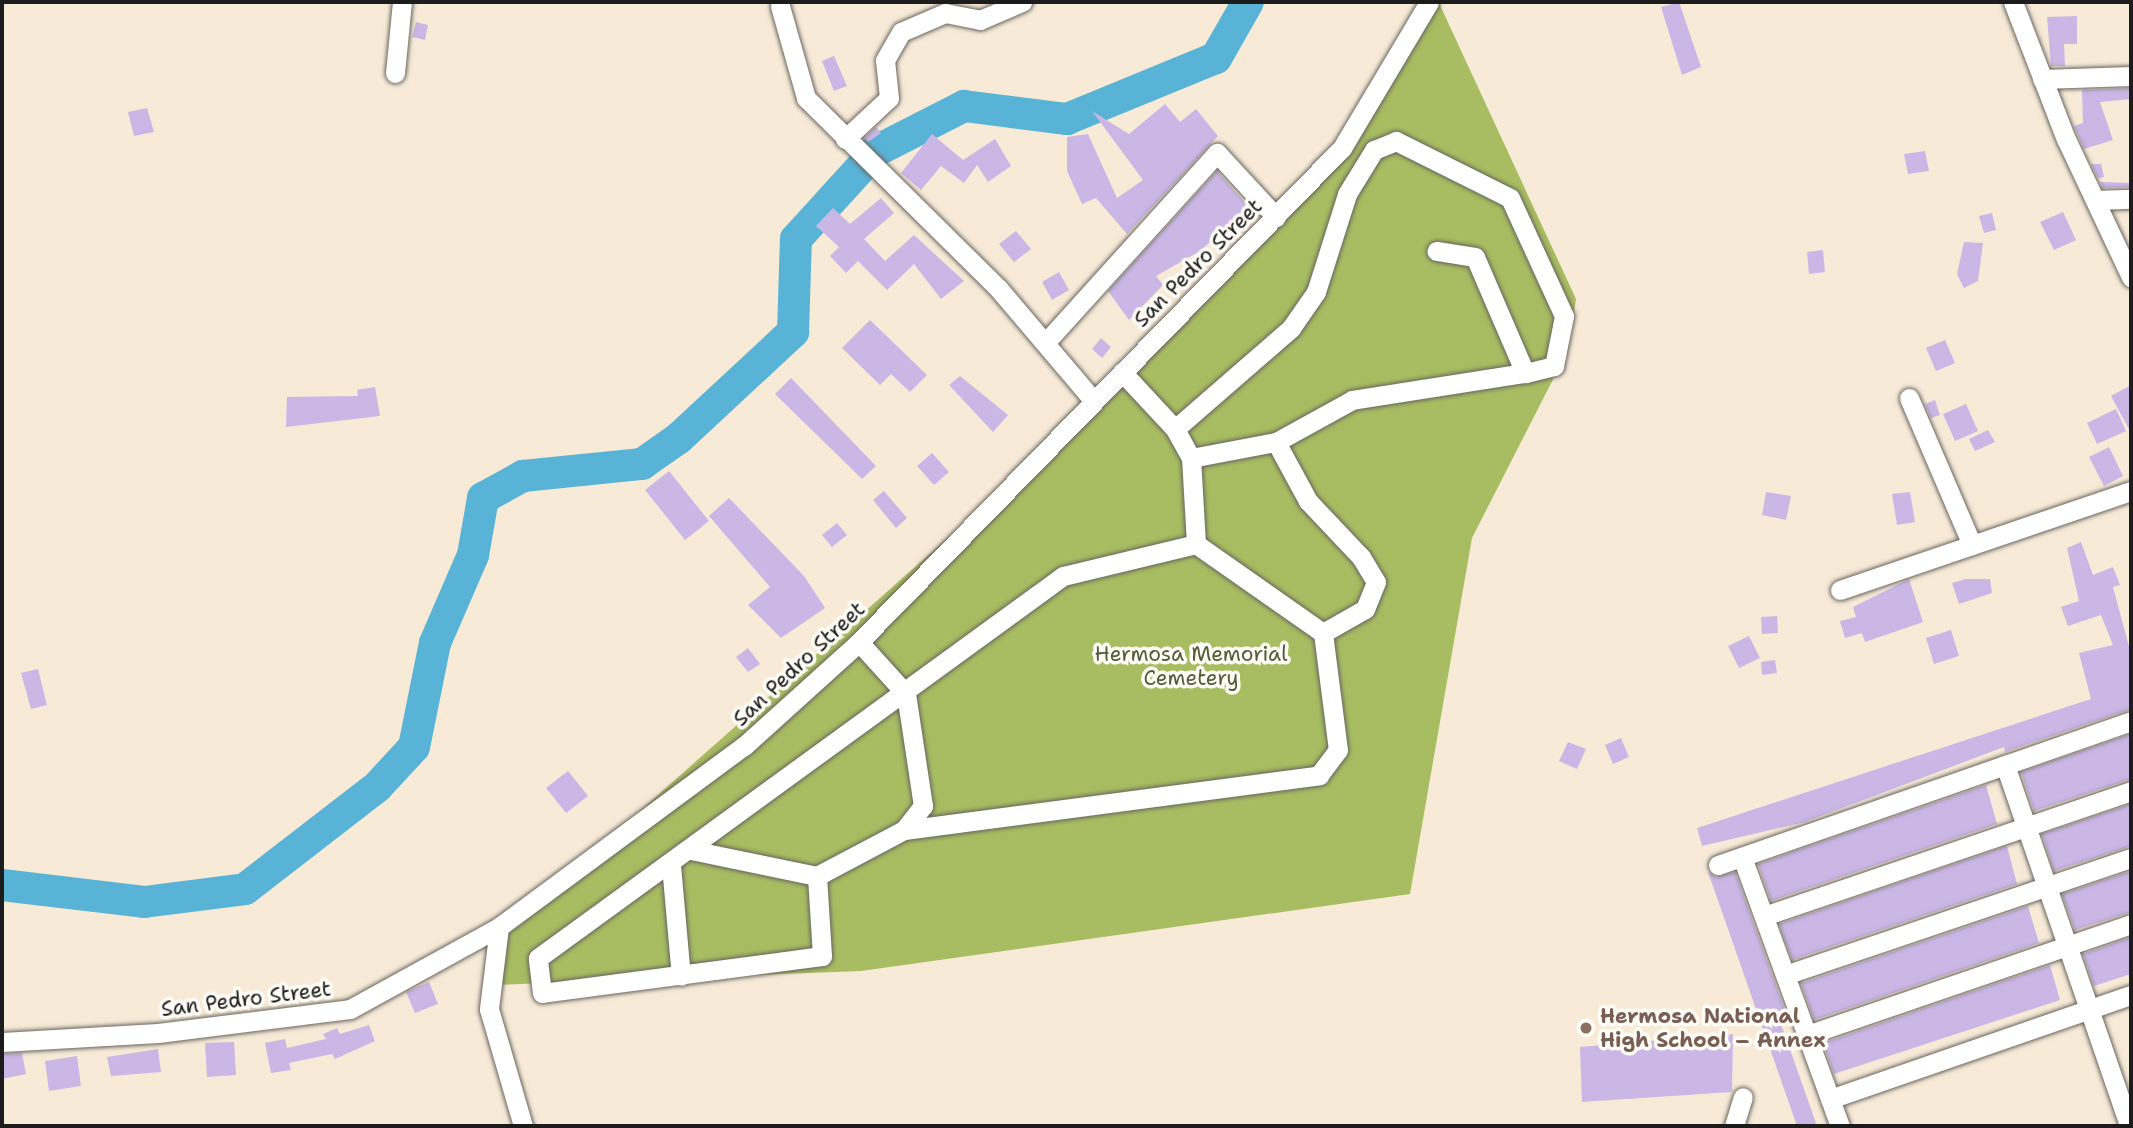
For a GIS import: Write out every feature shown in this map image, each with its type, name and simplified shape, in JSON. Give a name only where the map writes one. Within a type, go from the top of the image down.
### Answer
[{"type":"street","points":[[396,73],[402,2]]},
{"type":"street","points":[[845,139],[889,98],[885,60],[901,32],[945,13],[980,20],[1022,2]]},
{"type":"street","name":"San Pedro Street","points":[[2,1042],[158,1033],[350,1009],[499,927],[744,746],[859,642],[1276,217],[1366,116],[1429,2]]},
{"type":"street","points":[[2013,2],[2042,79],[2131,277]]},
{"type":"street","points":[[780,6],[806,98],[1046,342],[1094,401]]},
{"type":"street","points":[[2042,79],[2131,76]]},
{"type":"street","points":[[1175,429],[1291,328],[1316,292],[1347,194],[1374,150],[1396,141],[1510,198],[1564,316],[1554,366],[1352,400],[1276,442],[1191,458]]},
{"type":"street","points":[[1046,342],[1217,153],[1276,217]]},
{"type":"street","points":[[2095,200],[2131,199]]},
{"type":"street","points":[[1436,251],[1475,257],[1525,373]]},
{"type":"street","points":[[1122,372],[1175,429],[1191,458],[1196,544]]},
{"type":"street","points":[[1909,398],[1972,545]]},
{"type":"street","points":[[1276,442],[1308,501],[1361,556],[1376,582],[1365,609],[1323,633]]},
{"type":"street","points":[[1840,590],[2131,491]]},
{"type":"street","points":[[691,850],[817,876],[904,830],[1319,775],[1338,750],[1323,633],[1196,544],[1063,576],[906,694],[691,850],[671,865],[538,958],[542,993],[822,956],[817,876]]},
{"type":"street","points":[[859,642],[906,694],[923,806],[938,827]]},
{"type":"street","points":[[1718,865],[2131,721]]},
{"type":"street","points":[[2005,765],[2129,1126]]},
{"type":"street","points":[[1764,916],[2131,791]]},
{"type":"street","points":[[904,830],[923,806]]},
{"type":"street","points":[[1742,857],[1840,1126]]},
{"type":"street","points":[[1784,975],[2131,858]]},
{"type":"street","points":[[671,865],[681,976]]},
{"type":"street","points":[[1807,1035],[2131,924]]},
{"type":"street","points":[[499,927],[489,1009],[523,1126]]},
{"type":"street","points":[[1830,1098],[2131,995]]},
{"type":"street","points":[[1734,1126],[1743,1097]]},
{"type":"green space","name":"Hermosa Memorial Cemetery","points":[[1439,3],[1576,299],[1568,350],[1472,538],[1410,894],[861,971],[496,985],[499,936],[1084,417],[1350,148]]},
{"type":"building","points":[[1679,2],[1701,67],[1682,75],[1661,7]]},
{"type":"building","points":[[2077,16],[2077,44],[2064,44],[2065,66],[2051,66],[2047,17]]},
{"type":"building","points":[[416,22],[428,25],[425,40],[412,37]]},
{"type":"building","points":[[834,56],[847,86],[834,91],[822,61]]},
{"type":"building","points":[[2131,88],[2131,99],[2100,102],[2113,140],[2084,149],[2074,126],[2083,123],[2082,90]]},
{"type":"building","points":[[1165,104],[1180,122],[1196,109],[1218,136],[1127,234],[1096,198],[1082,204],[1067,171],[1067,137],[1088,134],[1117,198],[1143,180],[1092,111],[1129,134]]},
{"type":"building","points":[[147,108],[154,132],[134,136],[128,112]]},
{"type":"building","points":[[876,127],[881,133],[868,142],[864,138]]},
{"type":"building","points":[[932,134],[963,160],[995,139],[1011,166],[988,182],[977,165],[964,183],[941,166],[921,190],[901,173]]},
{"type":"building","points":[[1925,151],[1929,171],[1908,174],[1904,154]]},
{"type":"building","points":[[2091,164],[2101,164],[2104,177],[2098,178]]},
{"type":"building","points":[[1217,171],[1249,207],[1200,251],[1156,276],[1163,285],[1129,320],[1108,291]]},
{"type":"building","points":[[2100,182],[2131,183],[2131,187],[2102,188]]},
{"type":"building","points":[[881,198],[894,213],[864,239],[885,261],[914,235],[964,281],[941,299],[914,264],[887,290],[858,261],[846,273],[830,256],[839,247],[816,226],[833,208],[850,224]]},
{"type":"building","points":[[2063,212],[2076,240],[2054,250],[2040,222]]},
{"type":"building","points":[[1992,213],[1996,230],[1984,233],[1979,216]]},
{"type":"building","points":[[1016,231],[1031,249],[1014,262],[999,244]]},
{"type":"building","points":[[1964,242],[1983,243],[1978,281],[1964,288],[1957,274]]},
{"type":"building","points":[[1823,250],[1825,272],[1809,274],[1807,252]]},
{"type":"building","points":[[1059,272],[1069,290],[1052,300],[1042,282]]},
{"type":"building","points":[[870,320],[927,375],[910,392],[891,374],[880,385],[842,348]]},
{"type":"building","points":[[1101,338],[1111,347],[1102,358],[1092,349]]},
{"type":"building","points":[[1945,340],[1955,363],[1936,371],[1926,348]]},
{"type":"building","points":[[960,376],[1008,415],[993,432],[949,385]]},
{"type":"building","points":[[791,378],[876,466],[862,479],[775,394]]},
{"type":"building","points":[[2131,385],[2131,433],[2111,396]]},
{"type":"building","points":[[375,387],[380,416],[286,427],[287,397],[358,396],[357,390]]},
{"type":"building","points":[[1935,400],[1940,415],[1931,418],[1925,404]]},
{"type":"building","points":[[1966,404],[1978,431],[1955,441],[1943,414]]},
{"type":"building","points":[[2116,409],[2126,431],[2097,444],[2087,423]]},
{"type":"building","points":[[1988,430],[1995,442],[1975,451],[1969,439]]},
{"type":"building","points":[[2109,447],[2123,476],[2104,486],[2089,457]]},
{"type":"building","points":[[932,453],[949,472],[934,485],[917,466]]},
{"type":"building","points":[[669,471],[709,521],[685,540],[645,490]]},
{"type":"building","points":[[884,491],[907,518],[896,528],[873,500]]},
{"type":"building","points":[[1766,492],[1791,496],[1786,520],[1762,515]]},
{"type":"building","points":[[1910,492],[1915,522],[1897,525],[1892,494]]},
{"type":"building","points":[[729,498],[804,576],[825,608],[781,638],[748,605],[770,587],[709,516]]},
{"type":"building","points":[[837,523],[847,535],[832,547],[822,535]]},
{"type":"building","points":[[2081,542],[2093,575],[2113,567],[2120,585],[2113,587],[2131,654],[2131,709],[2005,752],[2004,747],[1805,822],[1702,846],[1697,828],[2091,699],[2079,653],[2113,645],[2101,615],[2068,626],[2061,607],[2079,601],[2067,548]]},
{"type":"building","points":[[1909,579],[1923,622],[1865,642],[1862,633],[1845,638],[1840,621],[1856,617],[1853,607]]},
{"type":"building","points":[[1966,579],[1990,579],[1992,593],[1959,604],[1952,583]]},
{"type":"building","points":[[1777,616],[1778,633],[1762,634],[1761,617]]},
{"type":"building","points":[[1951,630],[1959,656],[1934,664],[1926,638]]},
{"type":"building","points":[[1749,636],[1760,658],[1739,668],[1728,646]]},
{"type":"building","points":[[748,648],[760,664],[748,672],[736,657]]},
{"type":"building","points":[[1775,660],[1777,673],[1762,675],[1761,662]]},
{"type":"building","points":[[38,669],[47,705],[31,709],[21,673]]},
{"type":"building","points":[[2131,734],[2131,779],[2034,811],[2021,772]]},
{"type":"building","points":[[1621,738],[1629,757],[1613,764],[1605,745]]},
{"type":"building","points":[[1568,742],[1586,749],[1577,769],[1559,761]]},
{"type":"building","points":[[568,771],[588,796],[566,813],[546,788]]},
{"type":"building","points":[[1986,785],[1997,824],[1771,901],[1758,864]]},
{"type":"building","points":[[2131,804],[2131,846],[2054,871],[2042,834]]},
{"type":"building","points":[[2007,846],[2017,884],[1792,960],[1779,924]]},
{"type":"building","points":[[2131,871],[2131,912],[2075,930],[2062,894]]},
{"type":"building","points":[[1708,872],[1716,877],[1735,872],[1789,1021],[1781,1024],[1817,1126],[1797,1126]]},
{"type":"building","points":[[2028,906],[2039,943],[1814,1020],[1801,983]]},
{"type":"building","points":[[2131,937],[2131,974],[2094,986],[2083,954]]},
{"type":"building","points":[[2050,965],[2060,1000],[1834,1074],[1823,1043]]},
{"type":"building","points":[[429,982],[438,1004],[415,1013],[406,992]]},
{"type":"building","points":[[369,1025],[375,1041],[335,1059],[332,1054],[289,1063],[291,1070],[271,1073],[265,1043],[285,1039],[287,1048],[326,1039],[323,1034],[337,1028],[340,1034]]},
{"type":"building","points":[[1733,1034],[1732,1092],[1582,1102],[1580,1047]]},
{"type":"building","points":[[234,1042],[236,1075],[207,1077],[205,1043]]},
{"type":"building","points":[[158,1049],[161,1072],[111,1076],[107,1057]]},
{"type":"building","points":[[22,1053],[26,1074],[2,1079],[2,1054]]},
{"type":"building","points":[[77,1056],[81,1086],[49,1091],[45,1061]]},
{"type":"waterway","points":[[2,885],[144,902],[245,889],[377,787],[414,747],[435,643],[473,555],[483,498],[523,476],[642,464],[679,438],[793,332],[796,239],[876,151],[964,106],[1067,119],[1216,58],[1248,2]]},
{"type":"place","name":"Hermosa National High School – Annex","points":[[1586,1028]]}]
